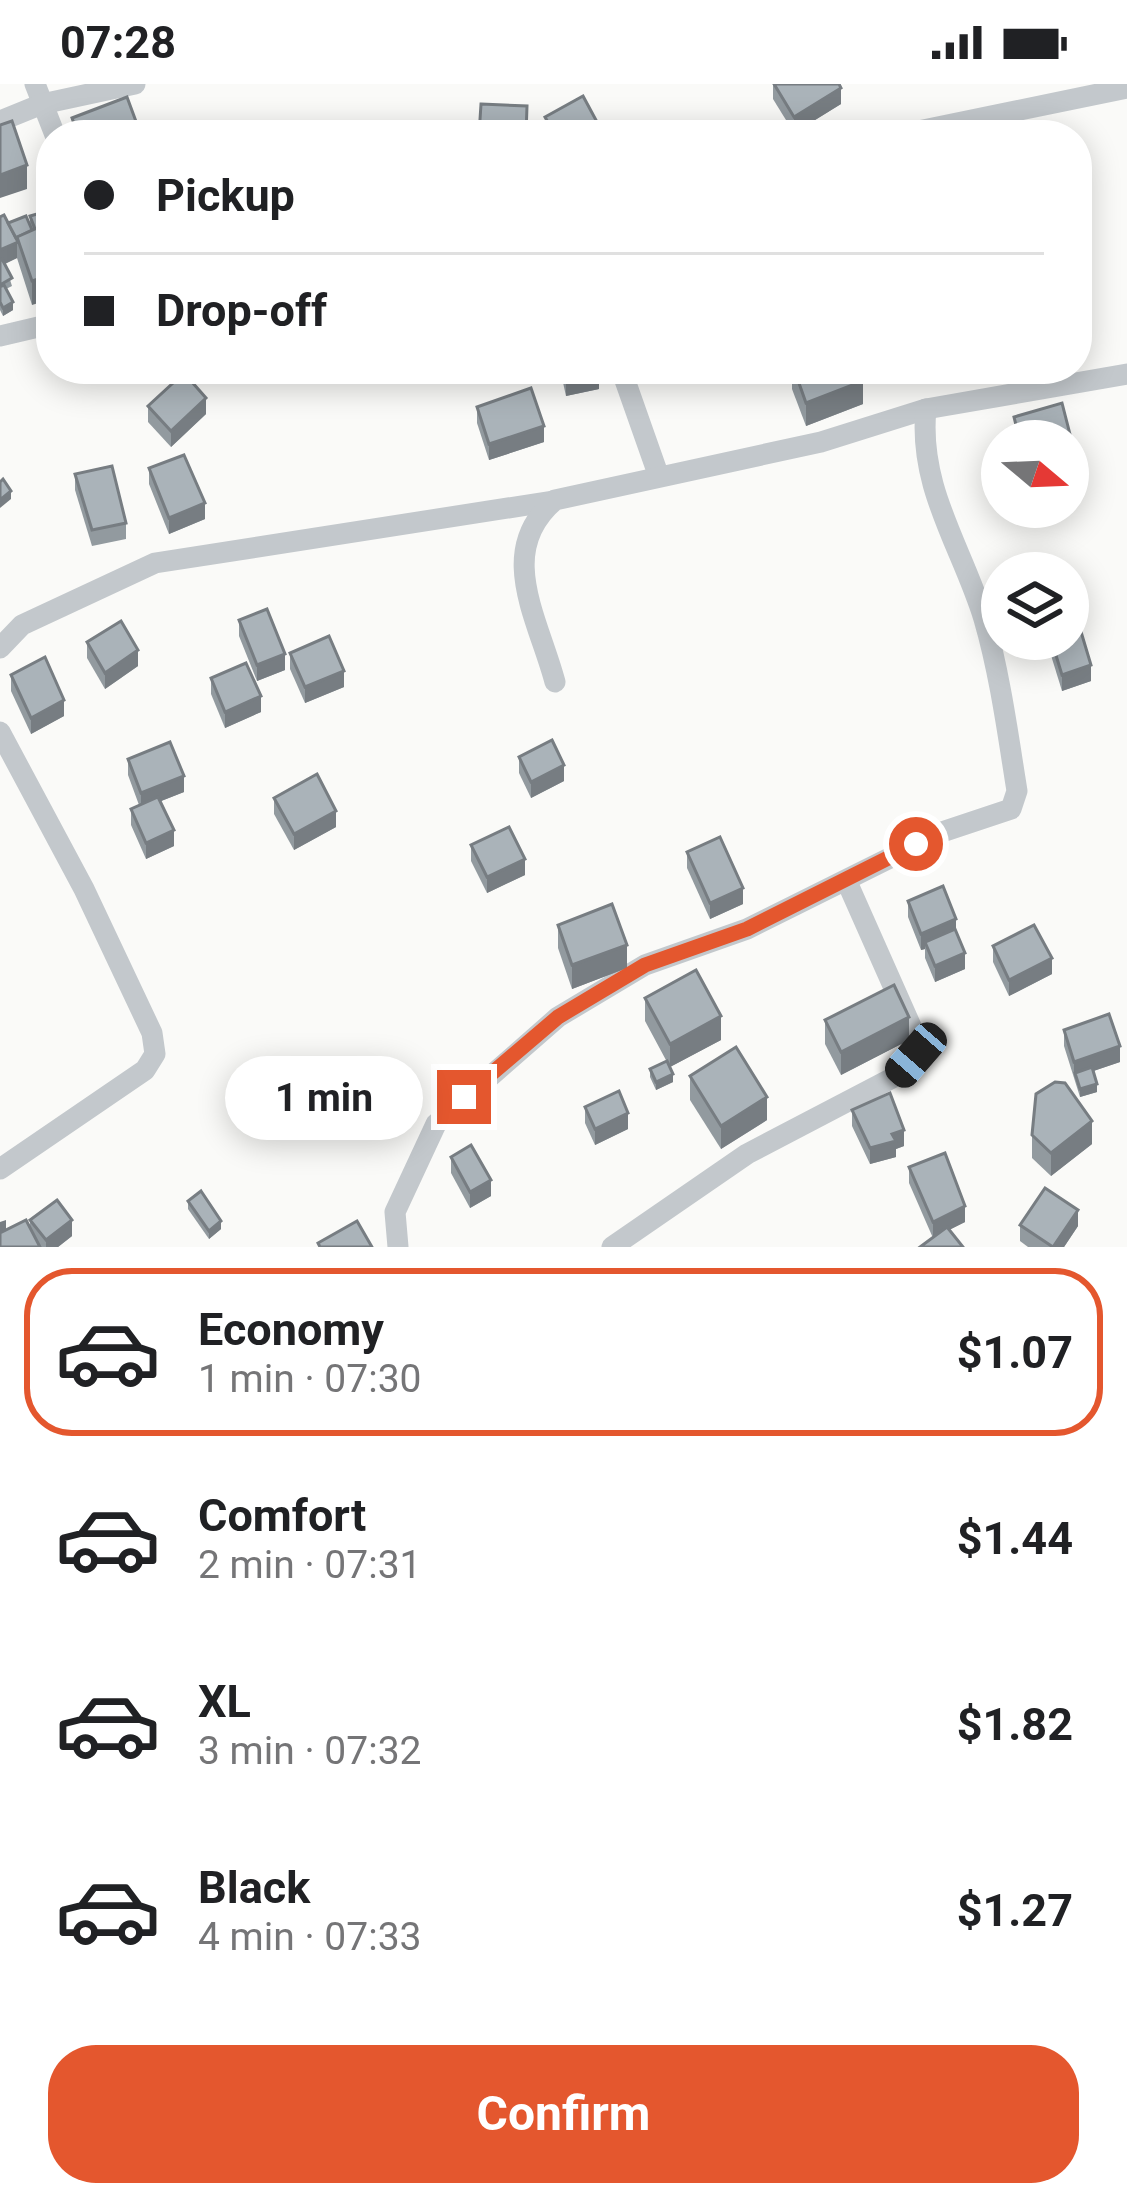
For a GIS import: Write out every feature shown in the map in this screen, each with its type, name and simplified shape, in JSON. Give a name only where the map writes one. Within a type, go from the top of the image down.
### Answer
[{"type":"street","points":[[0,121],[39,94],[135,84]]},
{"type":"street","points":[[1003,120],[1127,88]]},
{"type":"street","points":[[0,336],[36,328]]},
{"type":"street","points":[[1092,375],[1127,374]]},
{"type":"street","points":[[626,384],[658,474]]},
{"type":"street","points":[[0,648],[22,625],[155,563],[555,500],[821,442],[926,409],[1036,384]]},
{"type":"street","points":[[398,1247],[395,1212],[436,1124],[558,1017],[645,965],[704,947],[847,882],[942,832],[1011,809],[1017,791],[984,620],[938,510],[926,465],[926,409]]},
{"type":"street","points":[[555,500],[537,515],[524,538],[522,560],[555,682]]},
{"type":"street","points":[[0,732],[85,889],[152,1033],[155,1054],[145,1070],[0,1169]]},
{"type":"street","points":[[612,1247],[747,1154],[900,1074],[916,1055],[918,1042],[847,882]]},
{"type":"building","points":[[774,84],[839,84],[841,88],[794,117]]},
{"type":"building","points":[[583,96],[596,120],[547,120]]},
{"type":"building","points":[[127,97],[135,120],[73,120]]},
{"type":"building","points":[[481,104],[527,106],[527,120],[480,120]]},
{"type":"building","points":[[12,121],[27,165],[0,175],[0,125]]},
{"type":"building","points":[[4,215],[18,242],[0,250],[0,217]]},
{"type":"building","points":[[26,216],[32,230],[16,238],[8,223]]},
{"type":"building","points":[[36,229],[36,280],[32,281],[17,237]]},
{"type":"building","points":[[0,260],[12,278],[0,285]]},
{"type":"building","points":[[4,285],[13,302],[3,308],[0,287]]},
{"type":"building","points":[[172,384],[194,384],[206,398],[171,431],[148,406]]},
{"type":"building","points":[[799,384],[855,384],[806,403]]},
{"type":"building","points":[[531,388],[544,426],[489,444],[477,407]]},
{"type":"building","points":[[1062,403],[1066,420],[1015,420]]},
{"type":"building","points":[[184,455],[205,503],[169,518],[149,468]]},
{"type":"building","points":[[112,466],[126,523],[92,530],[75,474]]},
{"type":"building","points":[[3,479],[11,491],[0,500],[0,482]]},
{"type":"building","points":[[267,609],[285,654],[257,665],[239,620]]},
{"type":"building","points":[[121,621],[138,650],[105,673],[87,642]]},
{"type":"building","points":[[329,636],[344,671],[305,687],[290,653]]},
{"type":"building","points":[[45,657],[64,700],[31,718],[11,675]]},
{"type":"building","points":[[1089,658],[1091,665],[1062,675],[1057,660]]},
{"type":"building","points":[[246,663],[261,696],[225,712],[211,678]]},
{"type":"building","points":[[552,740],[564,765],[531,782],[519,757]]},
{"type":"building","points":[[170,742],[184,776],[141,793],[128,759]]},
{"type":"building","points":[[317,774],[336,811],[294,834],[274,798]]},
{"type":"building","points":[[158,797],[174,830],[146,843],[131,809]]},
{"type":"building","points":[[509,827],[525,859],[487,877],[471,845]]},
{"type":"building","points":[[720,837],[743,888],[710,903],[687,852]]},
{"type":"building","points":[[943,886],[956,919],[921,934],[908,901]]},
{"type":"building","points":[[612,904],[627,945],[572,965],[558,925]]},
{"type":"building","points":[[1034,925],[1052,958],[1009,980],[993,946]]},
{"type":"building","points":[[955,929],[965,953],[935,966],[925,942]]},
{"type":"building","points":[[696,970],[721,1016],[670,1044],[645,998]]},
{"type":"building","points":[[894,985],[909,1017],[841,1052],[825,1020]]},
{"type":"building","points":[[1109,1014],[1120,1046],[1074,1062],[1064,1030]]},
{"type":"building","points":[[736,1047],[767,1097],[721,1126],[690,1076]]},
{"type":"building","points":[[667,1061],[673,1074],[656,1082],[650,1069]]},
{"type":"building","points":[[1092,1067],[1097,1084],[1080,1089],[1075,1073]]},
{"type":"building","points":[[1055,1082],[1065,1083],[1092,1121],[1051,1153],[1032,1135],[1036,1094]]},
{"type":"building","points":[[619,1091],[628,1113],[595,1129],[585,1107]]},
{"type":"building","points":[[890,1093],[904,1130],[892,1134],[896,1141],[870,1148],[852,1110]]},
{"type":"building","points":[[471,1145],[491,1180],[470,1192],[451,1157]]},
{"type":"building","points":[[945,1153],[965,1206],[933,1222],[909,1167]]},
{"type":"building","points":[[1045,1188],[1078,1210],[1053,1247],[1020,1225]]},
{"type":"building","points":[[201,1191],[221,1221],[209,1231],[188,1201]]},
{"type":"building","points":[[57,1200],[72,1220],[46,1240],[30,1220]]},
{"type":"building","points":[[26,1220],[40,1247],[0,1247],[0,1233]]},
{"type":"building","points":[[357,1221],[372,1247],[320,1247],[318,1243]]},
{"type":"building","points":[[947,1227],[963,1247],[920,1247]]},
{"type":"route","points":[[464,1097],[505,1067],[558,1017],[645,965],[747,929],[916,844]]}]
